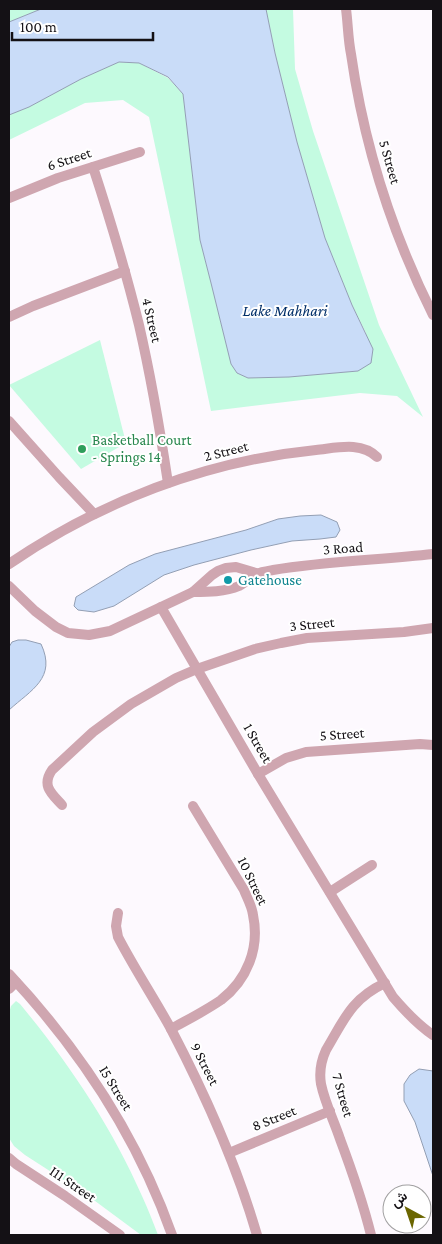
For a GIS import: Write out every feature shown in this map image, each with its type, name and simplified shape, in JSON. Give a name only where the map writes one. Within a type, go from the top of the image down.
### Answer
[{"type":"street","name":"5 Street","points":[[346,9],[350,53],[359,103],[372,156],[395,228],[409,264],[433,315]]},
{"type":"street","name":"6 Street","points":[[9,198],[58,178],[140,152]]},
{"type":"street","name":"4 Street","points":[[93,167],[125,270],[138,323],[150,376],[168,483]]},
{"type":"street","points":[[9,317],[125,270]]},
{"type":"street","points":[[9,421],[58,477],[94,514]]},
{"type":"street","name":"2 Street","points":[[9,564],[65,529],[94,514],[142,492],[168,483],[238,463],[304,451],[355,447],[366,449],[377,457]]},
{"type":"street","name":"3 Road","points":[[9,586],[45,619],[68,633],[89,635],[110,631],[193,592],[212,575],[226,568],[243,568],[256,573],[433,554]]},
{"type":"street","name":"3 Road","points":[[193,592],[206,592],[240,585],[256,573]]},
{"type":"street","name":"1 Street","points":[[161,607],[258,774],[393,997],[415,1021],[433,1035]]},
{"type":"street","name":"3 Street","points":[[197,669],[255,649],[289,641],[324,636],[368,635],[433,628]]},
{"type":"street","points":[[62,806],[49,790],[48,778],[52,770],[93,732],[123,710],[155,689],[197,669]]},
{"type":"street","name":"5 Street","points":[[258,774],[286,758],[306,752],[420,744],[433,745]]},
{"type":"street","name":"10 Street","points":[[170,1029],[220,1001],[232,990],[250,962],[254,946],[255,930],[249,901],[193,806]]},
{"type":"street","points":[[330,892],[372,865]]},
{"type":"street","name":"9 Street","points":[[118,914],[116,926],[118,937],[202,1090],[229,1152],[257,1235]]},
{"type":"street","name":"I5 Street","points":[[9,974],[12,986],[32,998],[81,1060],[111,1107],[149,1181],[172,1235]]},
{"type":"street","name":"7 Street","points":[[371,1235],[360,1197],[321,1084],[320,1070],[323,1057],[354,1005],[369,992],[385,983]]},
{"type":"street","name":"8 Street","points":[[229,1152],[330,1111]]},
{"type":"street","name":"I11 Street","points":[[9,1159],[120,1235]]},
{"type":"green space","points":[[9,9],[41,9],[9,22]]},
{"type":"green space","points":[[266,9],[293,9],[295,69],[313,131],[379,325],[423,417],[397,396],[360,393],[211,411],[149,117],[123,100],[85,103],[9,140],[9,115],[119,62],[139,63],[168,78],[183,94],[200,240],[231,364],[237,373],[248,378],[289,377],[358,371],[366,333],[352,305],[325,238],[297,142]]},
{"type":"green space","points":[[100,340],[126,443],[81,469],[9,385]]},
{"type":"green space","points":[[16,1001],[38,1026],[72,1072],[103,1120],[130,1170],[158,1235],[141,1235],[87,1195],[25,1155],[14,1146],[9,1138],[9,1013],[11,1006]]},
{"type":"water","name":"Lake Mahhari","points":[[41,9],[266,9],[297,142],[325,238],[352,305],[373,349],[371,363],[358,371],[289,377],[248,378],[237,373],[231,364],[200,240],[183,94],[168,77],[139,63],[119,62],[9,115],[9,22]]},
{"type":"water","points":[[321,515],[337,522],[340,530],[336,537],[292,541],[194,565],[164,575],[114,606],[94,612],[78,610],[74,606],[76,597],[129,565],[155,554],[246,530],[278,519]]},
{"type":"water","points":[[18,640],[41,644],[46,666],[44,675],[39,682],[9,710],[9,647],[12,642]]},
{"type":"water","points":[[419,1069],[433,1071],[433,1176],[415,1122],[404,1101],[404,1084],[410,1075]]},
{"type":"place","name":"Basketball Court - Springs 14","points":[[82,449]]},
{"type":"place","name":"Gatehouse","points":[[228,580]]}]
